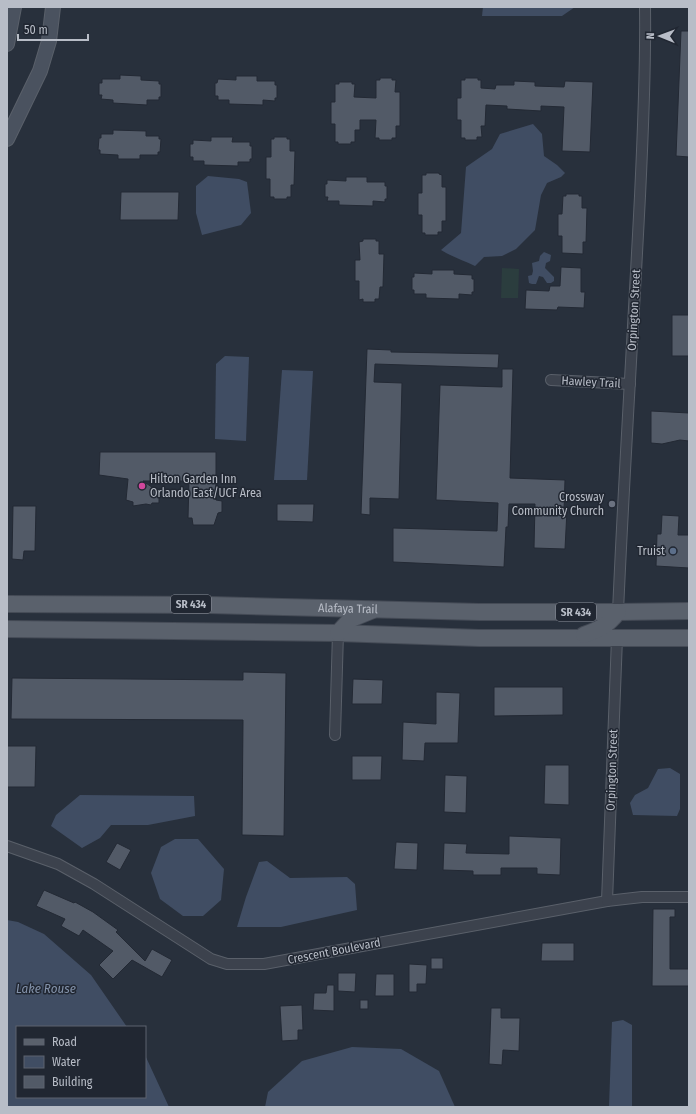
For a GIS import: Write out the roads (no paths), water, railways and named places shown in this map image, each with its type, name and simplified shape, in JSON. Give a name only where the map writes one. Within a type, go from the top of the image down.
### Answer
[{"type":"main road","points":[[7,44],[14,7]]},
{"type":"main road","points":[[7,139],[40,71],[49,41],[53,7]]},
{"type":"main road","name":"Alafaya Trail","points":[[7,604],[174,604],[340,607],[479,612],[689,611]]},
{"type":"main road","points":[[303,633],[330,621],[340,607]]},
{"type":"main road","points":[[338,633],[351,620],[376,608]]},
{"type":"main road","points":[[573,639],[601,629],[609,624],[618,612]]},
{"type":"main road","name":"SR 434","points":[[7,629],[338,633],[479,638],[689,638]]},
{"type":"street","name":"Orpington Street","points":[[618,612],[636,283],[646,52],[646,7]]},
{"type":"street","name":"Hawley Trail","points":[[551,380],[630,384]]},
{"type":"street","points":[[334,735],[338,633]]},
{"type":"street","name":"Orpington Street","points":[[606,901],[617,638]]},
{"type":"street","name":"Crescent Boulevard","points":[[7,846],[58,864],[94,884],[211,959],[227,964],[264,964],[606,901],[642,897],[689,897]]},
{"type":"water","points":[[483,7],[575,7],[562,16],[482,16]]},
{"type":"water","points":[[533,124],[542,134],[544,156],[565,173],[561,177],[547,183],[541,195],[535,230],[516,249],[502,256],[484,257],[475,266],[441,250],[461,233],[466,167],[492,149],[500,134]]},
{"type":"water","points":[[208,176],[239,179],[247,182],[251,213],[241,225],[202,235],[196,213],[196,186]]},
{"type":"water","points":[[544,252],[551,255],[550,261],[546,263],[545,268],[554,277],[554,281],[547,283],[543,277],[539,276],[536,284],[529,283],[528,276],[532,275],[533,271],[532,263],[539,261],[540,256]]},
{"type":"water","points":[[225,356],[249,357],[246,441],[215,439],[216,364]]},
{"type":"water","points":[[282,370],[313,371],[307,480],[274,480]]},
{"type":"water","points":[[670,768],[680,774],[680,809],[677,816],[633,815],[630,803],[635,795],[648,788],[658,769]]},
{"type":"water","points":[[80,795],[194,796],[195,816],[148,825],[111,825],[100,838],[82,848],[51,826],[56,815]]},
{"type":"water","points":[[175,839],[198,839],[224,869],[221,900],[203,916],[183,916],[160,899],[151,873],[161,847]]},
{"type":"water","points":[[267,861],[290,878],[347,877],[355,884],[357,910],[281,927],[237,927],[259,862]]},
{"type":"water","name":"Lake Rouse","points":[[7,920],[18,922],[44,934],[91,975],[126,1026],[16,1026],[16,1098],[146,1098],[146,1057],[169,1107],[7,1107]]},
{"type":"water","points":[[623,1020],[632,1025],[632,1107],[609,1107],[612,1022]]},
{"type":"water","points":[[352,1047],[401,1049],[439,1071],[455,1107],[265,1107],[268,1092],[302,1061]]},
{"type":"place","name":"Hilton Garden Inn Orlando East/UCF Area","points":[[142,486]]},
{"type":"place","name":"Crossway Community Church","points":[[612,504]]},
{"type":"place","name":"Truist","points":[[673,551]]}]
